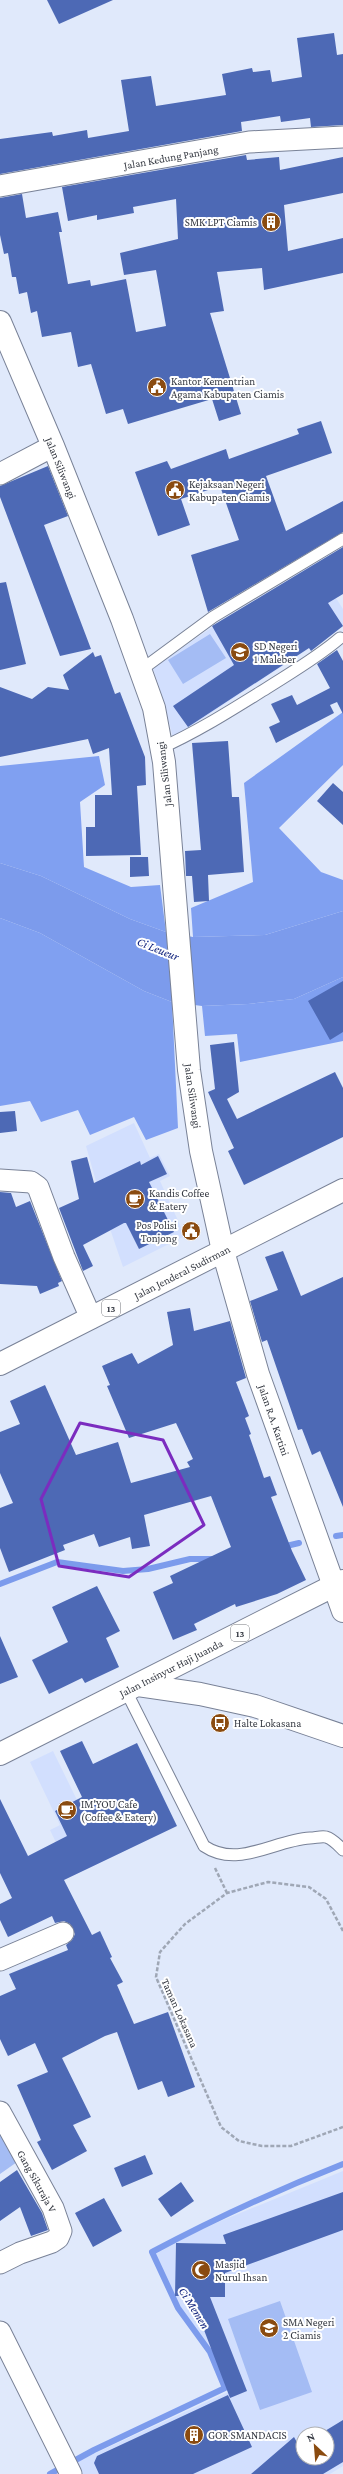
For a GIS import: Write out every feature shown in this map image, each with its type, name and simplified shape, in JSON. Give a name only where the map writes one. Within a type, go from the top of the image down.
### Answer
[{"type":"main road","name":"Jalan Siliwangi","points":[[0,322],[53,446],[141,670],[154,708],[161,748],[187,1033],[189,1070],[201,1151],[223,1251]]},
{"type":"main road","name":"Jalan Jenderal Sudirman","points":[[0,1364],[343,1190]]},
{"type":"main road","name":"Jalan R.A. Kartini","points":[[223,1251],[261,1381],[339,1584],[343,1611]]},
{"type":"main road","name":"Jalan Insinyur Haji Juanda","points":[[0,1753],[339,1584]]},
{"type":"main road","points":[[132,1688],[200,1694],[255,1706],[343,1736]]},
{"type":"street","name":"Jalan Kedung Panjang","points":[[0,186],[250,142],[343,136]]},
{"type":"street","points":[[0,474],[53,446]]},
{"type":"street","points":[[0,1180],[31,1182],[38,1187],[64,1257],[91,1318]]},
{"type":"street","points":[[0,1960],[63,1933]]},
{"type":"street","name":"Gang Sikuraja V","points":[[0,2112],[53,2208],[61,2231],[58,2238],[52,2242],[20,2252],[0,2263]]},
{"type":"street","points":[[0,2332],[67,2467]]},
{"type":"lane","points":[[141,670],[214,617],[343,539]]},
{"type":"lane","points":[[161,748],[191,734],[245,702],[300,667],[340,638]]},
{"type":"lane","points":[[132,1688],[204,1846],[214,1853],[232,1856],[258,1852],[292,1839],[326,1837],[343,1850]]},
{"type":"path","name":"Taman Lokasana","points":[[343,1932],[326,1898],[309,1887],[268,1882],[227,1893],[185,1924],[160,1952],[156,1977],[221,2127],[239,2141],[262,2146],[291,2146],[343,2127]]},
{"type":"highlighted area","points":[[80,1423],[163,1440],[204,1525],[129,1577],[59,1566],[41,1499]]},
{"type":"shaded area","name":"SD Negeri 1 Maleber","points":[[314,564],[343,609],[343,626],[173,738],[164,702],[153,668],[211,628]]},
{"type":"shaded area","points":[[210,634],[226,658],[183,684],[168,660]]},
{"type":"shaded area","points":[[343,712],[343,765],[279,828],[321,872],[343,880],[343,911],[265,935],[193,937],[191,908],[253,882],[244,783]]},
{"type":"shaded area","points":[[99,756],[105,785],[80,802],[84,867],[131,887],[160,885],[166,932],[130,919],[41,876],[0,863],[0,766]]},
{"type":"shaded area","points":[[0,918],[40,933],[144,991],[172,1002],[178,1128],[146,1140],[134,1117],[90,1135],[78,1110],[41,1122],[30,1101],[0,1106]]},
{"type":"shaded area","points":[[343,977],[343,1041],[240,1062],[237,1034],[205,1036],[202,1006],[248,1004],[294,999]]},
{"type":"shaded area","name":"Kandis Coffee & Eatery","points":[[134,1123],[150,1158],[159,1154],[170,1176],[160,1181],[185,1236],[123,1267],[106,1217],[86,1146]]},
{"type":"shaded area","name":"IM'YOU Cafe (Coffee & Eatery)","points":[[53,1751],[77,1800],[121,1821],[133,1847],[72,1876],[50,1830],[60,1825],[30,1762]]},
{"type":"shaded area","points":[[0,2134],[17,2162],[0,2174]]},
{"type":"shaded area","name":"SMA Negeri 2 Ciamis","points":[[343,2171],[343,2466],[330,2474],[76,2474],[72,2464],[228,2392],[212,2350],[179,2306],[154,2252],[216,2223]]},
{"type":"shaded area","points":[[280,2301],[312,2392],[260,2410],[228,2319]]},
{"type":"water","name":"Ci Leueur","points":[[0,863],[41,876],[130,919],[166,932],[193,937],[265,935],[343,911],[343,977],[294,999],[248,1004],[202,1006],[172,1002],[144,991],[40,933],[0,918]]},
{"type":"building","points":[[47,0],[113,0],[59,24]]},
{"type":"building","points":[[334,33],[337,55],[343,54],[343,125],[311,127],[310,118],[281,122],[280,116],[241,122],[242,131],[0,174],[0,139],[52,132],[53,136],[87,130],[88,138],[129,131],[121,80],[151,76],[156,106],[226,95],[222,74],[252,68],[253,72],[270,70],[272,82],[302,77],[297,38]]},
{"type":"building","points":[[246,155],[247,160],[279,157],[280,170],[343,157],[343,193],[284,205],[288,251],[343,238],[343,273],[264,290],[262,268],[217,272],[224,311],[210,313],[241,414],[219,421],[212,399],[128,424],[123,409],[106,414],[91,364],[78,367],[71,332],[42,337],[37,311],[31,313],[27,292],[19,294],[16,277],[12,277],[8,253],[4,254],[0,235],[0,198],[22,194],[26,218],[58,212],[62,232],[59,232],[68,284],[90,280],[91,286],[126,279],[136,332],[166,326],[156,270],[124,275],[120,253],[178,239],[176,199],[133,207],[134,213],[97,220],[97,215],[68,221],[62,187]]},
{"type":"building","points":[[321,421],[332,453],[266,476],[286,531],[343,501],[343,532],[208,612],[191,555],[239,540],[220,486],[181,499],[190,525],[158,536],[135,472],[167,461],[171,469],[226,449],[229,459],[299,434],[297,429]]},
{"type":"building","points":[[48,466],[68,516],[44,525],[91,649],[60,656],[0,497],[0,486]]},
{"type":"building","name":"SD Negeri 1 Maleber","points":[[343,547],[343,594],[328,603],[343,626],[311,651],[309,648],[188,727],[173,706],[234,665],[212,626]]},
{"type":"building","points":[[6,582],[26,664],[0,670],[0,583]]},
{"type":"building","points":[[337,650],[343,661],[343,714],[337,702],[330,705],[334,713],[276,743],[269,727],[280,722],[271,704],[292,695],[297,705],[330,688],[317,664]]},
{"type":"building","points":[[93,652],[95,657],[101,655],[115,694],[120,692],[145,757],[146,785],[137,786],[141,855],[86,856],[86,827],[95,827],[95,795],[112,795],[109,748],[93,754],[88,739],[0,757],[0,687],[32,699],[48,687],[69,690],[63,675]]},
{"type":"building","points":[[228,741],[232,797],[239,797],[244,872],[208,875],[209,901],[194,902],[192,876],[186,876],[185,851],[201,850],[192,743]]},
{"type":"building","points":[[333,783],[343,792],[343,825],[317,801]]},
{"type":"building","points":[[130,857],[148,857],[149,876],[130,877]]},
{"type":"building","points":[[343,981],[343,1032],[330,1040],[308,1001]]},
{"type":"building","points":[[234,1042],[239,1092],[227,1099],[237,1119],[335,1072],[343,1088],[343,1137],[244,1185],[228,1151],[234,1148],[208,1092],[215,1089],[210,1045]]},
{"type":"building","points":[[15,1111],[17,1131],[0,1133],[0,1112]]},
{"type":"building","points":[[158,1156],[167,1174],[149,1182],[174,1232],[139,1249],[126,1223],[124,1223],[83,1245],[93,1266],[83,1271],[59,1208],[79,1199],[71,1161],[87,1157],[94,1183],[140,1161],[141,1165]]},
{"type":"building","points":[[0,1192],[11,1193],[16,1207],[30,1201],[62,1281],[58,1283],[59,1286],[40,1294],[37,1286],[0,1284]]},
{"type":"building","points":[[283,1251],[301,1296],[343,1277],[343,1507],[320,1451],[312,1455],[302,1429],[298,1430],[267,1340],[262,1342],[250,1301],[278,1290],[265,1257]]},
{"type":"building","points":[[190,1308],[194,1331],[230,1321],[246,1378],[236,1382],[249,1416],[245,1418],[251,1434],[249,1435],[264,1478],[270,1476],[277,1495],[271,1497],[292,1551],[306,1580],[277,1594],[236,1607],[235,1604],[194,1624],[197,1630],[173,1640],[153,1592],[173,1583],[170,1576],[231,1547],[211,1496],[144,1515],[150,1546],[132,1549],[130,1537],[99,1547],[94,1534],[63,1545],[65,1550],[9,1572],[0,1548],[0,1508],[13,1503],[0,1473],[0,1432],[20,1424],[10,1401],[45,1385],[76,1455],[118,1442],[131,1483],[190,1467],[187,1462],[193,1459],[176,1423],[129,1438],[107,1386],[110,1385],[102,1366],[132,1353],[138,1364],[173,1345],[167,1312]]},
{"type":"building","points":[[97,1586],[120,1631],[106,1638],[119,1667],[85,1683],[82,1678],[49,1694],[32,1660],[68,1642],[52,1607]]},
{"type":"building","points":[[0,1636],[18,1677],[0,1684]]},
{"type":"building","points":[[82,1741],[93,1764],[137,1743],[177,1826],[64,1880],[92,1935],[100,1931],[112,1957],[110,1958],[123,1982],[117,1985],[134,2024],[168,2012],[195,2087],[168,2097],[162,2081],[138,2090],[117,2032],[105,2036],[62,2058],[91,2117],[73,2125],[87,2151],[52,2170],[37,2142],[41,2140],[17,2085],[48,2072],[35,2043],[8,2056],[0,2039],[0,1996],[16,1989],[9,1974],[68,1950],[66,1945],[72,1940],[75,1934],[70,1924],[64,1921],[55,1923],[52,1916],[8,1937],[0,1920],[0,1904],[12,1898],[0,1873],[0,1799],[28,1856],[67,1836],[55,1811],[82,1797],[60,1751]]},
{"type":"building","points":[[145,2155],[153,2174],[122,2187],[114,2168]]},
{"type":"building","points":[[17,2170],[42,2213],[48,2230],[31,2236],[20,2207],[0,2221],[0,2182]]},
{"type":"building","points":[[181,2182],[194,2201],[171,2217],[158,2199]]},
{"type":"building","points":[[343,2192],[343,2230],[225,2273],[225,2297],[210,2297],[247,2391],[230,2398],[191,2296],[175,2296],[176,2243],[226,2244],[223,2235]]},
{"type":"building","points":[[104,2198],[122,2231],[93,2247],[75,2213]]},
{"type":"building","name":"GOR SMANDACIS","points":[[228,2395],[252,2447],[193,2474],[99,2474],[94,2463],[97,2456]]},
{"type":"building","points":[[343,2420],[343,2462],[323,2474],[251,2474],[294,2437],[295,2466],[335,2466],[335,2426],[333,2426]]},
{"type":"waterway","points":[[336,1536],[343,1535]]},
{"type":"waterway","points":[[282,1547],[299,1543]]},
{"type":"waterway","points":[[0,1584],[57,1562],[123,1571],[148,1569],[190,1559],[212,1559]]},
{"type":"waterway","name":"Ci Memen","points":[[50,2474],[94,2450],[225,2388],[210,2352],[178,2308],[152,2252],[246,2205],[343,2164]]},
{"type":"place","name":"SMK LPT Ciamis","points":[[271,222]]},
{"type":"place","name":"Kantor Kementrian Agama Kabupaten Ciamis","points":[[157,387]]},
{"type":"place","name":"Kejaksaan Negeri Kabupaten Ciamis","points":[[175,490]]},
{"type":"place","name":"SD Negeri 1 Maleber","points":[[240,652]]},
{"type":"place","name":"Kandis Coffee & Eatery","points":[[135,1199]]},
{"type":"place","name":"Pos Polisi Tonjong","points":[[191,1231]]},
{"type":"place","name":"Halte Lokasana","points":[[220,1723]]},
{"type":"place","name":"IM'YOU Cafe (Coffee & Eatery)","points":[[67,1810]]},
{"type":"place","name":"Masjid Nurul Ihsan","points":[[201,2270]]},
{"type":"place","name":"SMA Negeri 2 Ciamis","points":[[269,2328]]},
{"type":"place","name":"GOR SMANDACIS","points":[[194,2435]]}]
